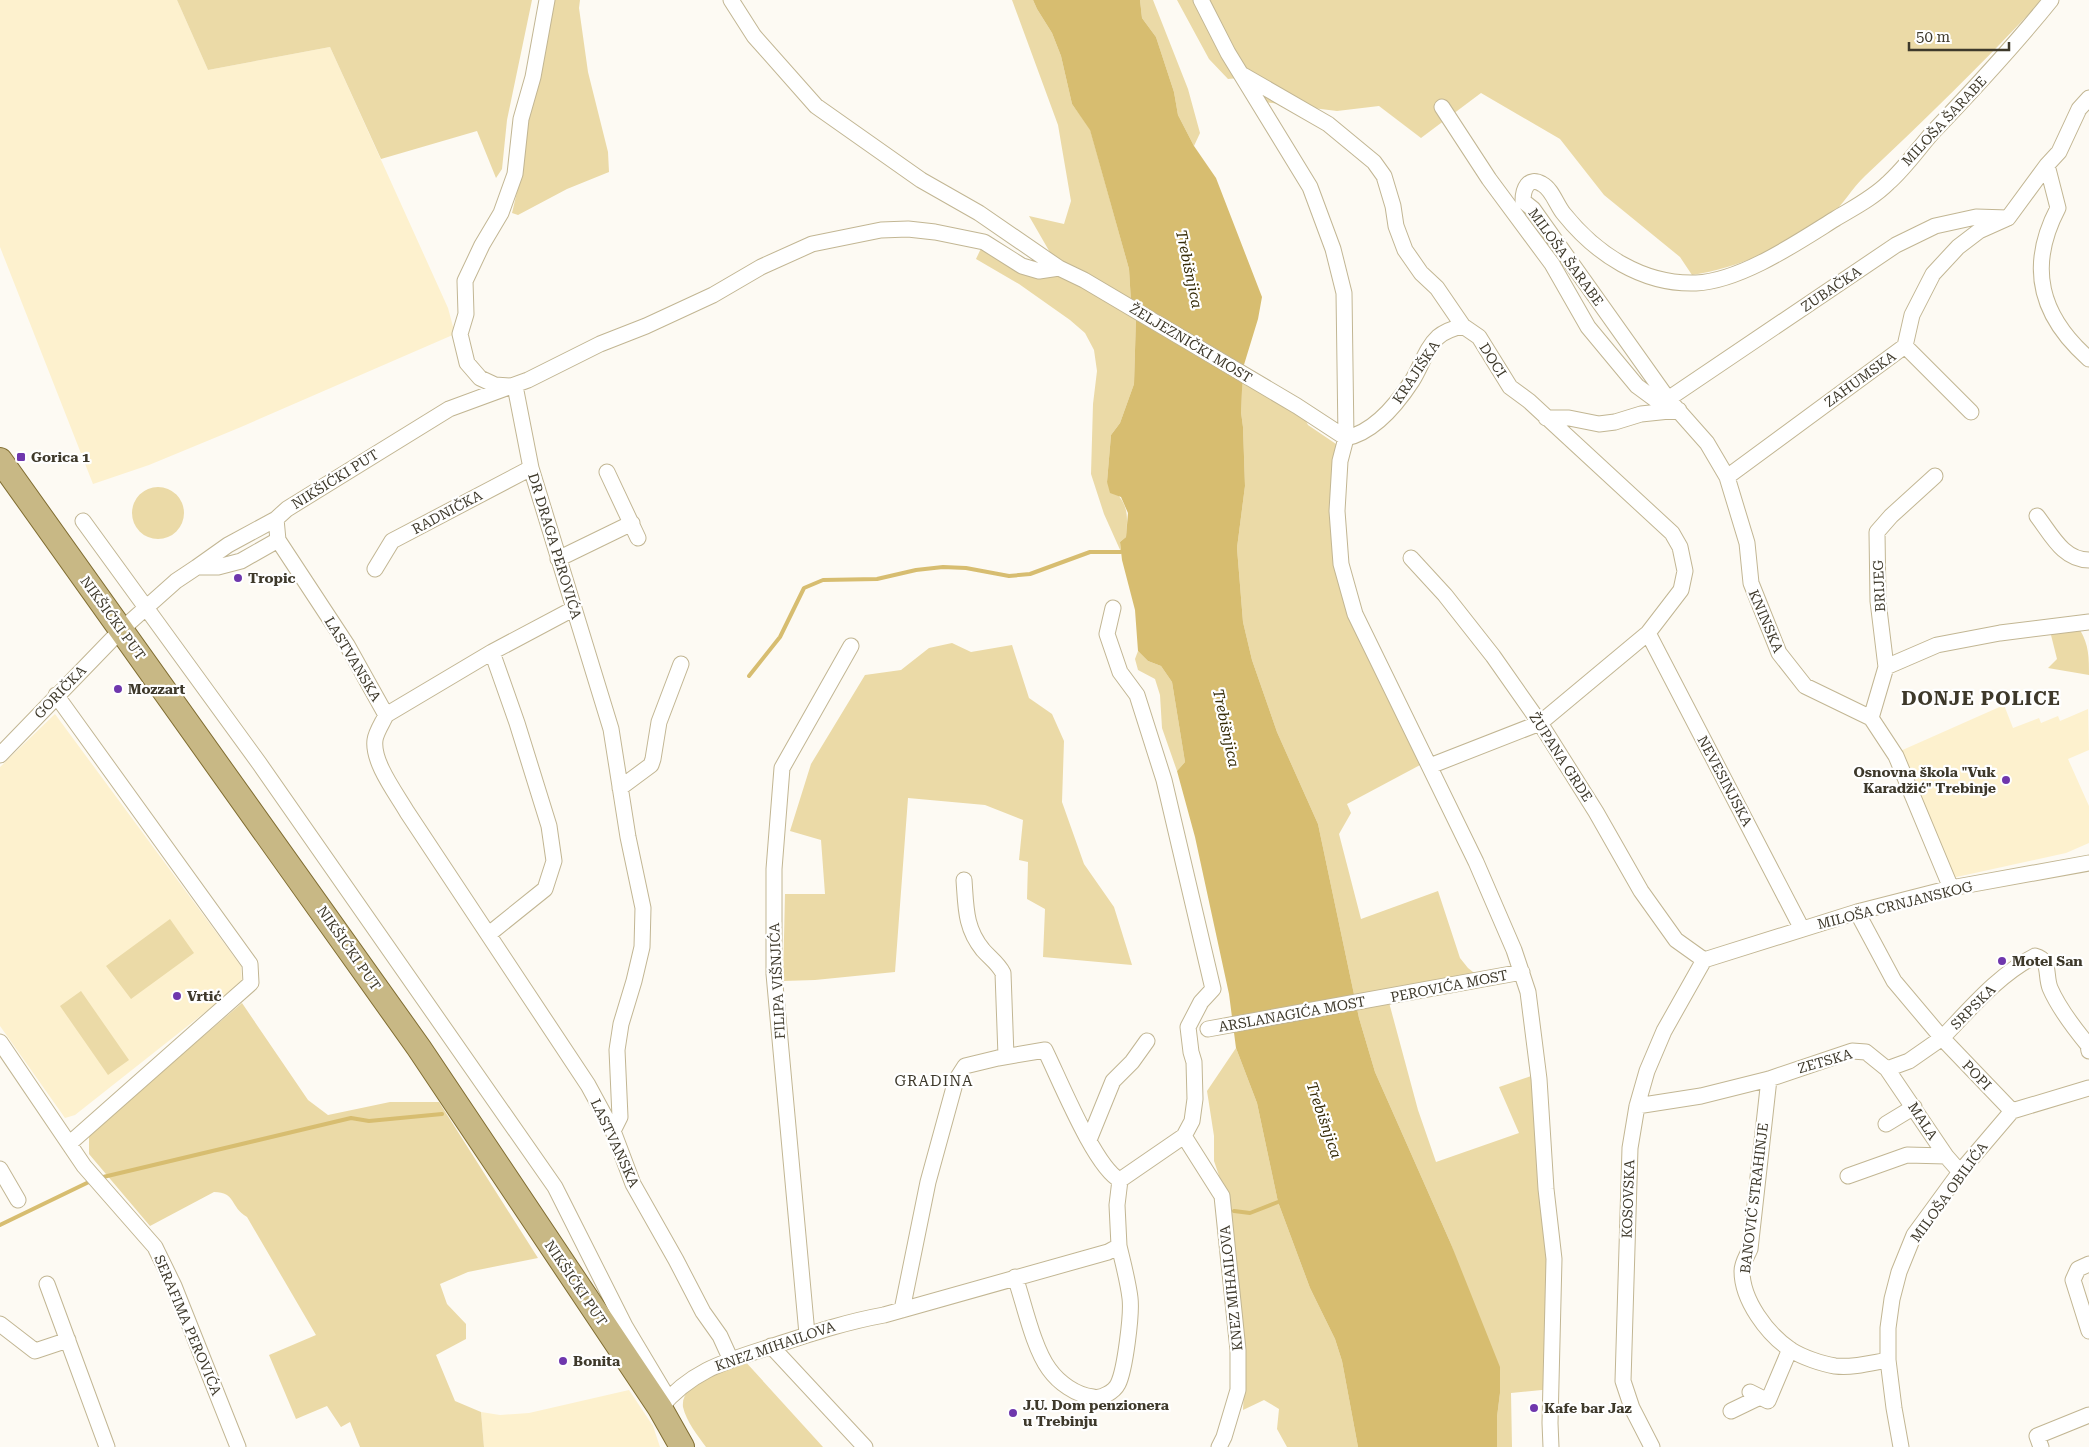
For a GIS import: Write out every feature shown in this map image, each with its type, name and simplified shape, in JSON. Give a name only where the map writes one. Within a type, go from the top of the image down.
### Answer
[{"type":"main road","name":"NIKŠIĆKI PUT","points":[[0,460],[419,1048],[664,1403],[681,1445]]},
{"type":"street","points":[[515,386],[495,385],[480,378],[467,363],[460,334],[466,314],[465,281],[482,246],[502,213],[515,174],[521,119],[533,77],[547,0]]},
{"type":"street","name":"ŽELJEZNIČKI MOST","points":[[731,0],[754,36],[816,106],[921,180],[979,213],[1059,268],[1084,280],[1298,406],[1346,438]]},
{"type":"street","points":[[1201,0],[1228,53],[1310,187],[1333,249],[1344,293],[1346,438],[1340,461],[1337,485],[1341,564],[1355,614],[1476,862],[1514,950],[1528,992],[1537,1062],[1546,1189],[1554,1259],[1551,1447]]},
{"type":"street","name":"MILOŠA ŠARABE","points":[[1668,399],[1533,209],[1523,201],[1523,190],[1527,185],[1533,182],[1541,182],[1546,186],[1561,210],[1577,230],[1596,247],[1624,266],[1647,277],[1672,283],[1698,283],[1727,277],[1782,252],[1860,204],[1888,183],[2018,42],[2051,0]]},
{"type":"street","name":"DOCI","points":[[1242,75],[1328,124],[1374,162],[1384,176],[1393,206],[1396,226],[1405,250],[1421,273],[1437,288],[1462,326],[1479,337],[1510,387],[1529,401],[1672,532],[1680,546],[1685,571],[1681,590],[1648,633],[1540,723],[1430,766]]},
{"type":"street","name":"ZAHUMSKA","points":[[1727,477],[1905,346],[1912,315],[1933,274],[1958,247],[1979,231],[2008,218],[2059,152],[2079,109],[2089,98]]},
{"type":"street","name":"MILOŠA ŠARABE","points":[[1442,106],[1499,194],[1552,264],[1588,327],[1637,386],[1648,396],[1656,400],[1668,399]]},
{"type":"street","points":[[2047,166],[2058,208],[2049,225],[2042,249],[2041,275],[2044,292],[2056,322],[2073,344],[2089,359]]},
{"type":"street","name":"ZUBAČKA","points":[[1668,399],[1896,245],[1935,226],[1976,217],[2008,218]]},
{"type":"street","name":"NIKŠIĆKI PUT","points":[[197,568],[228,545],[276,519],[319,489],[449,409],[515,386],[600,344],[646,326],[713,295],[787,254],[812,244],[881,230],[908,229],[935,232],[984,242],[1022,266],[1039,271],[1059,268]]},
{"type":"street","name":"KRAJIŠKA","points":[[1346,438],[1368,429],[1386,415],[1412,381],[1437,338],[1450,330],[1462,326]]},
{"type":"street","points":[[1905,346],[1972,412]]},
{"type":"street","name":"DR DRAGA PEROVIĆA","points":[[515,386],[531,468],[611,729],[628,837],[643,908],[642,947],[621,1024],[618,1050],[620,1117],[612,1131]]},
{"type":"street","name":"KNINSKA","points":[[1668,399],[1707,443],[1727,477],[1747,543],[1750,583],[1779,654],[1805,686],[1871,718]]},
{"type":"street","points":[[1546,418],[1569,418],[1598,424],[1615,422],[1641,414],[1679,410]]},
{"type":"street","name":"RADNIČKA","points":[[375,569],[392,541],[531,468]]},
{"type":"street","points":[[607,472],[638,538]]},
{"type":"street","name":"BRIJEG","points":[[1871,718],[1886,667],[1878,601],[1877,532],[1891,516],[1935,476]]},
{"type":"street","points":[[2037,516],[2062,549],[2079,560],[2089,560]]},
{"type":"street","points":[[197,568],[218,567],[241,561],[278,540],[276,519]]},
{"type":"street","name":"NIKŠIĆKI PUT","points":[[82,521],[265,771],[555,1187],[664,1403]]},
{"type":"street","points":[[558,559],[632,523]]},
{"type":"street","name":"LASTVANSKA","points":[[278,540],[347,645],[386,715],[375,739],[375,752],[380,765],[407,812],[588,1085],[612,1131],[633,1184],[703,1312],[720,1336],[730,1358]]},
{"type":"street","name":"ŽUPANA GRDE","points":[[1411,558],[1445,595],[1493,656],[1540,723],[1596,812],[1641,891],[1676,940],[1704,960]]},
{"type":"street","name":"GORIČKA","points":[[0,756],[56,695],[121,630],[176,581],[197,568]]},
{"type":"street","points":[[1015,1277],[1040,1351],[1049,1370],[1068,1388],[1084,1396],[1096,1398],[1108,1394],[1118,1386],[1122,1374],[1130,1312],[1130,1298],[1119,1246],[1116,1205],[1120,1180],[1184,1136],[1192,1121],[1195,1099],[1194,1062],[1188,1027],[1201,1002],[1213,989],[1164,780],[1137,695],[1120,672],[1107,634],[1113,608]]},
{"type":"street","points":[[386,715],[492,652],[573,609]]},
{"type":"street","points":[[1886,667],[1937,644],[2000,633],[2089,622]]},
{"type":"street","name":"NEVESINJSKA","points":[[1648,633],[1802,929]]},
{"type":"street","name":"FILIPA VIŠNJIĆA","points":[[807,1334],[774,974],[774,869],[782,768],[851,646]]},
{"type":"street","points":[[489,934],[545,889],[554,861],[548,826],[517,723],[492,652]]},
{"type":"street","points":[[620,788],[654,760],[659,722],[681,664]]},
{"type":"street","points":[[56,695],[250,964],[251,983],[70,1143]]},
{"type":"street","points":[[1871,718],[1896,756],[1951,888]]},
{"type":"street","name":"MILOŠA CRNJANSKOG","points":[[1704,960],[1857,912],[1951,888],[2089,863]]},
{"type":"street","points":[[964,880],[966,916],[972,934],[999,965],[1003,973],[1006,1056]]},
{"type":"street","points":[[1857,912],[1894,981],[1942,1038],[1909,1061],[1887,1069]]},
{"type":"street","name":"SRPSKA","points":[[1942,1038],[1998,982],[2035,956],[2042,958],[2046,962],[2050,988],[2061,1008],[2088,1046],[2089,1051]]},
{"type":"street","name":"KOSOVSKA","points":[[1652,1447],[1632,1408],[1623,1381],[1630,1148],[1636,1106],[1647,1071],[1664,1032],[1704,960]]},
{"type":"street","name":"PEROVIĆA MOST","points":[[1376,999],[1522,972]]},
{"type":"street","name":"ARSLANAGIĆA MOST","points":[[1208,1029],[1376,999]]},
{"type":"street","name":"POPI","points":[[1942,1038],[2012,1111]]},
{"type":"street","name":"SERAFIMA PEROVIĆA","points":[[0,1042],[96,1179],[155,1247],[174,1286],[238,1447]]},
{"type":"street","points":[[1088,1140],[1113,1081],[1132,1062],[1147,1042]]},
{"type":"street","points":[[902,1310],[928,1182],[956,1080],[965,1066],[1006,1056],[1045,1050],[1088,1140],[1112,1176],[1120,1180]]},
{"type":"street","name":"ZETSKA","points":[[1636,1106],[1701,1096],[1769,1079],[1852,1051],[1866,1052],[1887,1069]]},
{"type":"street","name":"MALA","points":[[1887,1069],[1946,1156],[1960,1172]]},
{"type":"street","name":"BANOVIĆ STRAHINJE","points":[[1769,1079],[1750,1249],[1742,1272],[1745,1290],[1758,1319],[1790,1349],[1834,1366],[1853,1367],[1888,1360]]},
{"type":"street","points":[[2012,1111],[2089,1088]]},
{"type":"street","points":[[1886,1124],[1914,1108]]},
{"type":"street","name":"MILOŠA OBILIĆA","points":[[1901,1447],[1888,1360],[1888,1328],[1892,1299],[1899,1272],[1914,1235],[1960,1172],[2012,1111]]},
{"type":"street","name":"KNEZ MIHAILOVA","points":[[1184,1136],[1222,1196],[1238,1350],[1238,1390],[1224,1437],[1219,1447]]},
{"type":"street","points":[[1848,1176],[1907,1155],[1946,1156]]},
{"type":"street","points":[[0,1169],[18,1200]]},
{"type":"street","name":"KNEZ MIHAILOVA","points":[[664,1403],[696,1376],[730,1358],[849,1321],[884,1315],[1108,1252],[1119,1246]]},
{"type":"street","points":[[2089,1264],[2078,1269],[2073,1280],[2089,1331]]},
{"type":"street","points":[[48,1284],[107,1447]]},
{"type":"street","points":[[0,1324],[35,1351],[68,1340]]},
{"type":"street","points":[[771,1346],[865,1447]]},
{"type":"street","points":[[1731,1411],[1755,1395],[1768,1401],[1790,1349]]},
{"type":"street","points":[[2041,1447],[2037,1436],[2089,1416]]},
{"type":"shaded area","points":[[0,0],[177,0],[208,70],[330,47],[448,308],[455,334],[241,427],[149,465],[93,484],[0,247]]},
{"type":"shaded area","points":[[177,0],[532,0],[507,120],[502,169],[496,178],[477,131],[381,159],[330,47],[208,70]]},
{"type":"shaded area","points":[[550,0],[580,0],[579,8],[588,72],[608,152],[609,172],[567,189],[518,215],[512,213],[522,171],[525,132],[544,60]]},
{"type":"shaded area","points":[[1012,0],[1033,0],[1052,33],[1061,56],[1072,104],[1090,129],[1129,269],[1131,302],[1136,317],[1134,384],[1120,423],[1111,435],[1107,482],[1125,506],[1127,519],[1126,537],[1120,542],[1121,552],[1104,514],[1091,474],[1093,404],[1097,371],[1094,350],[1085,333],[1070,320],[1019,284],[976,259],[984,242],[1022,266],[1059,268],[1029,216],[1064,224],[1071,201],[1058,125]]},
{"type":"shaded area","points":[[1140,0],[1153,0],[1188,89],[1200,133],[1194,146],[1178,115],[1174,92],[1156,37],[1142,18]]},
{"type":"shaded area","points":[[1177,0],[1196,0],[1239,78],[1228,79],[1209,59]]},
{"type":"shaded area","points":[[1206,0],[2042,0],[1955,90],[1860,181],[1830,216],[1799,236],[1746,261],[1710,272],[1692,275],[1680,257],[1604,195],[1560,139],[1481,93],[1421,138],[1379,106],[1337,111],[1264,102]]},
{"type":"shaded area","points":[[1242,379],[1304,417],[1308,425],[1336,444],[1336,564],[1342,597],[1422,764],[1347,804],[1351,813],[1339,834],[1361,919],[1438,891],[1460,958],[1478,976],[1387,995],[1418,1110],[1436,1162],[1519,1133],[1499,1087],[1534,1075],[1554,1259],[1552,1389],[1511,1393],[1512,1447],[1497,1447],[1497,1417],[1500,1393],[1451,1244],[1375,1072],[1359,1018],[1318,824],[1277,732],[1252,660],[1243,622],[1237,548],[1245,486],[1241,412]]},
{"type":"shaded area","points":[[158,487],[172,491],[180,499],[184,513],[180,527],[172,535],[158,539],[144,535],[136,527],[132,513],[136,499],[144,491]]},
{"type":"shaded area","points":[[2049,627],[2080,630],[2087,646],[2089,675],[2048,668],[2057,659]]},
{"type":"shaded area","points":[[952,643],[971,652],[1012,645],[1029,698],[1052,714],[1064,741],[1062,802],[1084,864],[1114,907],[1132,965],[1043,957],[1045,909],[1027,899],[1028,862],[1019,860],[1023,820],[985,805],[908,798],[895,972],[815,980],[783,981],[785,894],[825,894],[821,840],[790,831],[811,764],[865,675],[901,670],[929,648]]},
{"type":"shaded area","points":[[1138,651],[1148,661],[1161,666],[1172,682],[1185,762],[1177,771],[1162,728],[1160,695],[1155,679],[1138,670],[1135,659]]},
{"type":"shaded area","points":[[2004,705],[2013,728],[2039,718],[2041,723],[2058,716],[2060,721],[2088,709],[2089,750],[2068,759],[2089,806],[2089,843],[2066,853],[1952,878],[1898,752]]},
{"type":"shaded area","points":[[55,714],[241,966],[242,983],[75,1115],[65,1118],[0,1026],[0,767]]},
{"type":"shaded area","points":[[170,919],[194,953],[131,999],[106,966]]},
{"type":"shaded area","points":[[81,991],[129,1060],[108,1075],[60,1006]]},
{"type":"shaded area","points":[[242,1003],[308,1100],[328,1115],[390,1102],[439,1102],[538,1258],[468,1272],[440,1284],[447,1304],[466,1324],[466,1339],[436,1355],[455,1401],[481,1412],[484,1447],[360,1447],[350,1422],[341,1427],[327,1406],[296,1419],[269,1355],[316,1335],[247,1217],[238,1209],[230,1197],[226,1194],[214,1192],[150,1226],[89,1154],[89,1135],[97,1127]]},
{"type":"shaded area","points":[[1236,1048],[1257,1103],[1278,1202],[1310,1288],[1335,1339],[1342,1361],[1358,1447],[1287,1447],[1277,1429],[1279,1409],[1264,1400],[1243,1410],[1245,1368],[1227,1199],[1214,1161],[1214,1136],[1207,1091]]},
{"type":"shaded area","points":[[743,1359],[823,1447],[706,1447],[687,1418],[683,1407],[684,1398],[696,1383],[705,1377]]},
{"type":"shaded area","points":[[629,1390],[653,1426],[660,1447],[484,1447],[481,1412],[500,1415],[529,1413]]},
{"type":"water","name":"Trebišnjica","points":[[1033,0],[1140,0],[1142,18],[1156,37],[1174,92],[1178,115],[1194,146],[1216,178],[1262,297],[1258,319],[1243,368],[1241,412],[1245,486],[1237,548],[1243,622],[1252,660],[1277,732],[1318,824],[1359,1018],[1375,1072],[1451,1244],[1500,1367],[1497,1447],[1358,1447],[1342,1361],[1335,1339],[1310,1288],[1278,1202],[1257,1103],[1236,1048],[1229,994],[1195,837],[1177,771],[1185,762],[1172,682],[1161,666],[1148,661],[1138,651],[1135,610],[1122,560],[1120,542],[1126,537],[1128,513],[1121,497],[1110,493],[1107,482],[1111,435],[1120,423],[1134,384],[1136,317],[1131,302],[1129,269],[1090,130],[1072,104],[1061,56],[1052,33]]},
{"type":"waterway","points":[[749,676],[780,637],[804,588],[823,580],[877,579],[916,570],[943,567],[966,568],[1009,576],[1030,574],[1090,552],[1121,552]]},
{"type":"waterway","points":[[99,1178],[351,1118],[369,1121],[442,1114]]},
{"type":"waterway","points":[[0,1225],[93,1180]]},
{"type":"waterway","points":[[1234,1211],[1250,1213],[1278,1202]]},
{"type":"place","name":"Gorica 1","points":[[21,457]]},
{"type":"place","name":"Tropic","points":[[238,578]]},
{"type":"place","name":"Mozzart","points":[[118,689]]},
{"type":"place","name":"Osnovna škola \"Vuk Karadžić\" Trebinje","points":[[2006,780]]},
{"type":"place","name":"Motel San","points":[[2002,961]]},
{"type":"place","name":"Vrtić","points":[[177,996]]},
{"type":"place","name":"Bonita","points":[[563,1361]]},
{"type":"place","name":"Kafe bar Jaz","points":[[1534,1408]]},
{"type":"place","name":"J.U. Dom penzionera u Trebinju","points":[[1013,1413]]},
{"type":"district","name":"DONJE POLICE","points":[[1981,698]]},
{"type":"district","name":"GRADINA","points":[[934,1081]]}]
